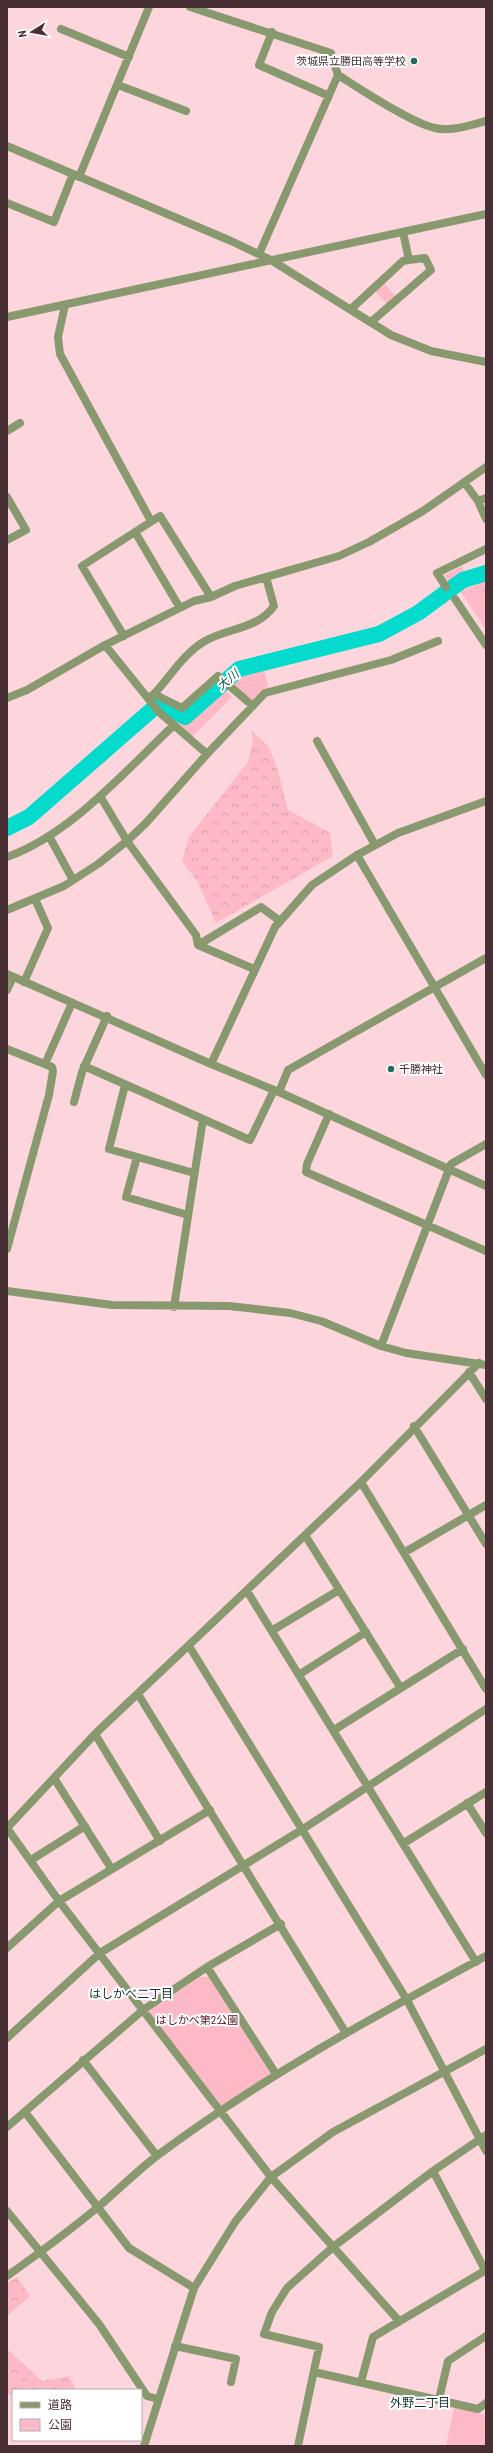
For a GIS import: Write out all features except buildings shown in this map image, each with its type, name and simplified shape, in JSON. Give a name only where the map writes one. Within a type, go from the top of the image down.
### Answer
[{"type":"street","points":[[7,203],[54,222],[118,85],[149,7]]},
{"type":"street","points":[[190,7],[272,32],[331,53],[338,74],[259,254]]},
{"type":"street","points":[[61,29],[129,57]]},
{"type":"street","points":[[272,32],[259,65],[329,96]]},
{"type":"street","points":[[338,74],[418,121],[434,128],[446,129],[486,121]]},
{"type":"street","points":[[118,85],[186,111]]},
{"type":"street","points":[[7,146],[259,254],[351,309],[391,335],[411,345],[486,362]]},
{"type":"street","points":[[7,317],[486,214]]},
{"type":"street","points":[[403,232],[409,260]]},
{"type":"street","points":[[351,309],[402,261],[425,258],[431,270],[371,322]]},
{"type":"street","points":[[65,305],[58,337],[60,354],[151,521]]},
{"type":"street","points":[[7,431],[20,424]]},
{"type":"street","points":[[7,698],[27,690],[105,645],[194,601],[212,597],[235,586],[339,556],[369,542],[423,511],[486,467]]},
{"type":"street","points":[[464,482],[482,500],[486,519]]},
{"type":"street","points":[[7,497],[26,530],[7,540]]},
{"type":"street","points":[[124,636],[82,566],[160,516],[212,597]]},
{"type":"street","points":[[135,532],[180,608]]},
{"type":"street","points":[[446,587],[437,573],[486,549]]},
{"type":"street","points":[[151,696],[192,650],[206,641],[260,620],[270,612],[274,606],[266,577]]},
{"type":"street","points":[[455,599],[486,645]]},
{"type":"street","points":[[7,910],[36,899],[73,880],[98,864],[127,840],[146,823],[207,754],[264,693],[391,660],[438,641]]},
{"type":"street","points":[[105,645],[151,696],[159,712],[173,726],[207,754]]},
{"type":"street","points":[[151,696],[182,708],[218,676],[253,706]]},
{"type":"street","points":[[7,857],[27,849],[49,836],[100,796],[173,726]]},
{"type":"street","points":[[317,741],[375,845]]},
{"type":"street","points":[[100,796],[127,840],[196,935],[198,945]]},
{"type":"street","points":[[211,1064],[254,969],[275,928],[312,885],[357,855],[398,833],[486,801]]},
{"type":"street","points":[[49,836],[73,880]]},
{"type":"street","points":[[357,855],[486,1075]]},
{"type":"street","points":[[24,982],[48,928],[36,899]]},
{"type":"street","points":[[198,945],[261,907],[280,921]]},
{"type":"street","points":[[198,945],[254,969]]},
{"type":"street","points":[[84,1066],[125,1086],[250,1140],[288,1070],[486,958]]},
{"type":"street","points":[[7,990],[10,976],[72,1003],[107,1016],[211,1064],[329,1114],[450,1168],[486,1186]]},
{"type":"street","points":[[45,1064],[72,1003]]},
{"type":"street","points":[[74,1102],[84,1066],[107,1016]]},
{"type":"street","points":[[7,1049],[52,1067],[53,1071],[49,1095],[7,1248]]},
{"type":"street","points":[[125,1086],[109,1149],[194,1173]]},
{"type":"street","points":[[329,1114],[307,1164],[306,1172],[486,1251]]},
{"type":"street","points":[[174,1306],[202,1119]]},
{"type":"street","points":[[381,1346],[451,1164],[486,1144]]},
{"type":"street","points":[[137,1157],[126,1197],[188,1214]]},
{"type":"street","points":[[7,1291],[112,1305],[229,1306],[290,1313],[348,1331],[381,1346],[419,1356],[482,1364]]},
{"type":"street","points":[[399,2321],[271,2177],[59,1901],[7,1828],[95,1734],[190,1646],[361,1482],[414,1426],[469,1372],[482,1364]]},
{"type":"street","points":[[469,1372],[486,1399]]},
{"type":"street","points":[[414,1426],[486,1544]]},
{"type":"street","points":[[361,1482],[405,1552],[486,1689]]},
{"type":"street","points":[[405,1552],[486,1505]]},
{"type":"street","points":[[305,1535],[400,1687]]},
{"type":"street","points":[[273,1630],[339,1590]]},
{"type":"street","points":[[248,1591],[404,1842],[476,1962]]},
{"type":"street","points":[[300,1674],[366,1632]]},
{"type":"street","points":[[190,1646],[407,2000],[445,2071],[483,2137],[486,2151]]},
{"type":"street","points":[[334,1730],[400,1687],[463,1649]]},
{"type":"street","points":[[138,1694],[281,1924],[346,2033]]},
{"type":"street","points":[[7,2038],[100,1953],[303,1829],[486,1709]]},
{"type":"street","points":[[95,1734],[160,1841]]},
{"type":"street","points":[[54,1778],[111,1868]]},
{"type":"street","points":[[404,1842],[486,1792]]},
{"type":"street","points":[[468,1803],[486,1833]]},
{"type":"street","points":[[7,1948],[59,1901],[111,1868],[160,1841],[210,1810]]},
{"type":"street","points":[[31,1860],[85,1826]]},
{"type":"street","points":[[7,2127],[83,2060],[143,2010],[208,1967],[281,1924]]},
{"type":"street","points":[[7,2276],[42,2252],[98,2207],[157,2156],[276,2074],[346,2033],[486,1956]]},
{"type":"street","points":[[208,1967],[276,2074]]},
{"type":"street","points":[[144,2446],[194,2288],[235,2222],[271,2177],[333,2132],[486,2049]]},
{"type":"street","points":[[83,2060],[157,2156]]},
{"type":"street","points":[[25,2112],[128,2248],[194,2288]]},
{"type":"street","points":[[298,2446],[319,2347],[264,2334],[272,2312],[287,2288],[333,2247],[433,2171],[483,2137]]},
{"type":"street","points":[[361,2382],[373,2337],[486,2271],[433,2171]]},
{"type":"street","points":[[7,2211],[42,2252],[98,2324],[148,2396],[158,2399]]},
{"type":"street","points":[[440,2399],[448,2361],[486,2336]]},
{"type":"street","points":[[175,2346],[236,2359],[231,2382]]},
{"type":"street","points":[[314,2372],[478,2408],[486,2403]]},
{"type":"green space","points":[[384,283],[396,297],[387,304],[375,291]]},
{"type":"green space","points":[[462,566],[468,581],[478,583],[455,594],[445,575]]},
{"type":"green space","points":[[486,580],[486,629],[461,592]]},
{"type":"green space","points":[[263,665],[269,690],[252,704],[229,683],[240,672]]},
{"type":"green space","points":[[222,688],[232,697],[191,738],[167,714],[185,720]]},
{"type":"green space","points":[[252,731],[269,747],[278,771],[288,810],[330,833],[333,856],[216,923],[197,881],[182,861],[189,837],[248,762],[253,740]]},
{"type":"green space","name":"はしかべ第2公園","points":[[200,1977],[209,1977],[271,2074],[222,2106],[148,2012]]},
{"type":"green space","points":[[17,2277],[30,2296],[7,2316],[7,2283]]},
{"type":"green space","points":[[7,2349],[42,2381],[69,2376],[75,2388],[12,2389],[12,2396],[7,2392]]},
{"type":"green space","points":[[454,2408],[478,2412],[485,2416],[486,2446],[446,2446]]},
{"type":"waterway","name":"大川","points":[[7,828],[29,817],[160,704],[185,717],[239,669],[379,634],[418,613],[463,580],[486,573]]},
{"type":"place","name":"茨城県立勝田高等学校","points":[[414,61]]},
{"type":"place","name":"千勝神社","points":[[391,1069]]},
{"type":"district","name":"はしかべ二丁目","points":[[131,1994]]},
{"type":"district","name":"外野二丁目","points":[[420,2403]]}]
